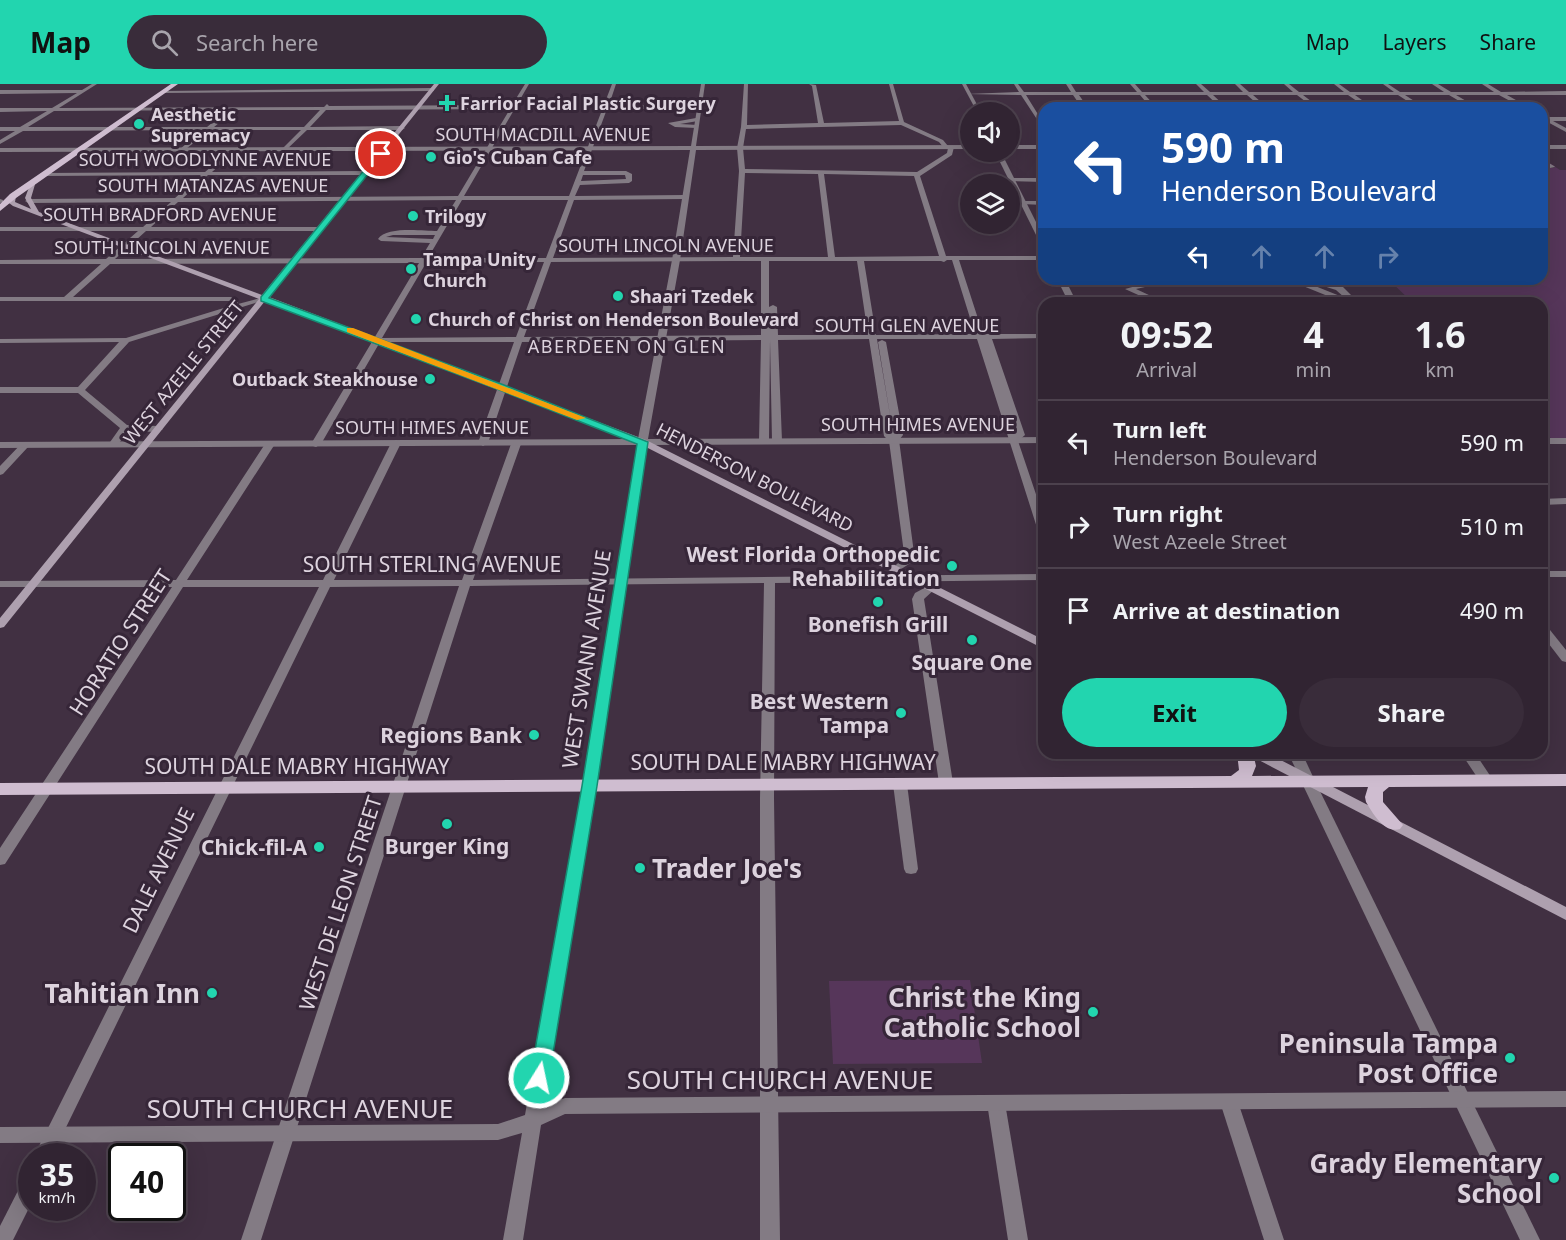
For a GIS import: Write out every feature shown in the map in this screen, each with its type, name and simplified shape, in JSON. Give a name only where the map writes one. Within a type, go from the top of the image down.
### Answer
[{"type":"main road","points":[[0,209],[13,196],[175,84]]},
{"type":"main road","name":"WEST AZEELE STREET","points":[[0,625],[437,84]]},
{"type":"main road","points":[[34,182],[28,201],[36,211]]},
{"type":"main road","points":[[0,201],[13,196]]},
{"type":"main road","name":"HENDERSON BOULEVARD","points":[[13,196],[11,200],[13,204],[127,245],[643,442],[1038,642]]},
{"type":"main road","points":[[1234,782],[1247,772],[1249,764],[1247,759]]},
{"type":"main road","points":[[1267,759],[1566,914]]},
{"type":"main road","points":[[1387,780],[1377,786],[1373,791],[1373,797],[1394,825]]},
{"type":"main road","name":"SOUTH DALE MABRY HIGHWAY","points":[[0,789],[1566,780]]},
{"type":"street","points":[[0,142],[95,84]]},
{"type":"street","points":[[182,150],[263,84]]},
{"type":"street","points":[[284,150],[350,84]]},
{"type":"street","points":[[316,444],[527,84]]},
{"type":"street","points":[[483,443],[501,387],[614,84]]},
{"type":"street","name":"WEST SWANN AVENUE","points":[[513,1240],[589,786],[643,442],[676,260],[703,84]]},
{"type":"street","points":[[736,260],[742,171],[740,148],[744,127],[746,84]]},
{"type":"street","points":[[821,124],[813,85],[823,84]]},
{"type":"street","points":[[883,84],[892,86],[902,123]]},
{"type":"street","points":[[964,84],[973,102]]},
{"type":"street","points":[[1016,84],[1038,118]]},
{"type":"street","points":[[1068,84],[1081,102]]},
{"type":"street","points":[[1132,84],[1149,102]]},
{"type":"street","points":[[1198,84],[1218,102]]},
{"type":"street","points":[[1237,84],[1258,102]]},
{"type":"street","points":[[1286,84],[1309,102]]},
{"type":"street","points":[[1336,84],[1362,102]]},
{"type":"street","points":[[1385,84],[1413,102]]},
{"type":"street","points":[[1434,84],[1465,102]]},
{"type":"street","points":[[1484,84],[1517,102]]},
{"type":"street","points":[[1534,84],[1566,101]]},
{"type":"street","points":[[165,91],[432,90]]},
{"type":"street","points":[[0,92],[83,91]]},
{"type":"street","points":[[969,94],[1566,93]]},
{"type":"street","points":[[0,110],[513,107]]},
{"type":"street","points":[[607,107],[700,107]]},
{"type":"street","points":[[1548,118],[1566,118]]},
{"type":"street","points":[[1548,121],[1566,130]]},
{"type":"street","points":[[744,127],[902,123],[941,141],[960,145]]},
{"type":"street","points":[[0,129],[402,128]]},
{"type":"street","points":[[742,171],[915,174],[950,154],[949,149],[941,141]]},
{"type":"street","points":[[1020,147],[1038,147]]},
{"type":"street","points":[[1548,147],[1566,147]]},
{"type":"street","name":"SOUTH MACDILL AVENUE","points":[[0,150],[960,148]]},
{"type":"street","points":[[66,299],[233,150]]},
{"type":"street","points":[[1548,165],[1552,167]]},
{"type":"street","name":"SOUTH WOODLYNNE AVENUE","points":[[44,174],[366,173]]},
{"type":"street","points":[[578,183],[629,181],[630,174],[582,173]]},
{"type":"street","points":[[821,173],[832,260]]},
{"type":"street","points":[[915,174],[940,260]]},
{"type":"street","points":[[1020,180],[1038,180]]},
{"type":"street","name":"SOUTH MATANZAS AVENUE","points":[[28,201],[685,197]]},
{"type":"street","points":[[1020,197],[1038,226]]},
{"type":"street","points":[[1023,203],[1038,203]]},
{"type":"street","name":"SOUTH BRADFORD AVENUE","points":[[0,229],[321,229]]},
{"type":"street","points":[[434,241],[381,240],[383,236],[392,233],[440,233]]},
{"type":"street","name":"SOUTH LINCOLN AVENUE","points":[[0,262],[1038,258]]},
{"type":"street","points":[[764,441],[769,338],[768,260]]},
{"type":"street","points":[[864,260],[877,338],[889,436],[894,440],[906,532],[908,560],[895,570]]},
{"type":"street","points":[[958,260],[1020,435],[1015,439],[1038,514]]},
{"type":"street","points":[[1120,285],[1148,297]]},
{"type":"street","points":[[1129,289],[1146,285]]},
{"type":"street","points":[[1305,285],[1338,297]]},
{"type":"street","points":[[0,299],[231,299],[235,303],[230,309]]},
{"type":"street","points":[[0,340],[126,340],[264,299]]},
{"type":"street","name":"SOUTH GLEN AVENUE","points":[[376,340],[663,337],[671,340],[1038,338]]},
{"type":"street","points":[[769,338],[777,441]]},
{"type":"street","points":[[80,390],[126,340]]},
{"type":"street","points":[[0,390],[80,390],[125,428],[158,429]]},
{"type":"street","points":[[112,445],[125,428]]},
{"type":"street","name":"SOUTH HIMES AVENUE","points":[[0,445],[1038,440]]},
{"type":"street","points":[[1548,441],[1566,441]]},
{"type":"street","name":"DALE AVENUE","points":[[50,1143],[396,443]]},
{"type":"street","name":"HORATIO STREET","points":[[0,860],[182,584],[270,444]]},
{"type":"street","name":"WEST DE LEON STREET","points":[[251,1240],[466,583],[516,444]]},
{"type":"street","points":[[0,472],[25,445]]},
{"type":"street","points":[[1548,502],[1566,501]]},
{"type":"street","points":[[1548,574],[1566,574]]},
{"type":"street","name":"SOUTH STERLING AVENUE","points":[[0,584],[326,584],[1038,577]]},
{"type":"street","points":[[770,580],[768,785],[770,1240]]},
{"type":"street","points":[[930,588],[918,596],[921,629],[946,783]]},
{"type":"street","points":[[1548,635],[1566,658]]},
{"type":"street","points":[[1298,759],[1530,1240]]},
{"type":"street","points":[[1472,759],[1486,780]]},
{"type":"street","points":[[900,784],[911,869]]},
{"type":"street","name":"SOUTH CHURCH AVENUE","points":[[0,1135],[498,1132],[532,1123],[549,1112],[565,1106],[1566,1099]]},
{"type":"street","points":[[1229,1102],[1274,1240]]},
{"type":"street","points":[[996,1103],[1018,1240]]},
{"type":"street","points":[[3,1240],[18,1209]]},
{"type":"shaded area","points":[[1548,162],[1560,170],[1566,170],[1566,441],[1554,441],[1548,436],[1548,297],[1407,297],[1394,285],[1548,285],[1548,168],[1550,169],[1548,167],[1555,168]]},
{"type":"shaded area","points":[[970,980],[982,1063],[833,1064],[829,981]]},
{"type":"slow traffic","points":[[350,330],[581,418]]},
{"type":"place","name":"Farrior Facial Plastic Surgery","points":[[447,103]]},
{"type":"place","name":"Aesthetic Supremacy","points":[[139,124]]},
{"type":"place","name":"Gio's Cuban Cafe","points":[[431,157]]},
{"type":"place","name":"Trilogy","points":[[413,216]]},
{"type":"place","name":"Tampa Unity Church","points":[[411,269]]},
{"type":"place","name":"Shaari Tzedek","points":[[618,296]]},
{"type":"place","name":"Church of Christ on Henderson Boulevard","points":[[416,319]]},
{"type":"place","name":"Outback Steakhouse","points":[[430,379]]},
{"type":"place","name":"West Florida Orthopedic Rehabilitation","points":[[952,566]]},
{"type":"place","name":"Bonefish Grill","points":[[878,602]]},
{"type":"place","name":"Square One","points":[[972,640]]},
{"type":"place","name":"Best Western Tampa","points":[[901,713]]},
{"type":"place","name":"Regions Bank","points":[[534,735]]},
{"type":"place","name":"Burger King","points":[[447,824]]},
{"type":"place","name":"Chick-fil-A","points":[[319,847]]},
{"type":"place","name":"Trader Joe's","points":[[640,868]]},
{"type":"place","name":"Tahitian Inn","points":[[212,993]]},
{"type":"place","name":"Christ the King Catholic School","points":[[1093,1012]]},
{"type":"place","name":"Peninsula Tampa Post Office","points":[[1510,1058]]},
{"type":"place","name":"Grady Elementary School","points":[[1554,1178]]},
{"type":"district","name":"ABERDEEN ON GLEN","points":[[627,346]]},
{"type":"route","points":[[381,154],[264,299],[643,442],[589,786],[539,1078]]}]
